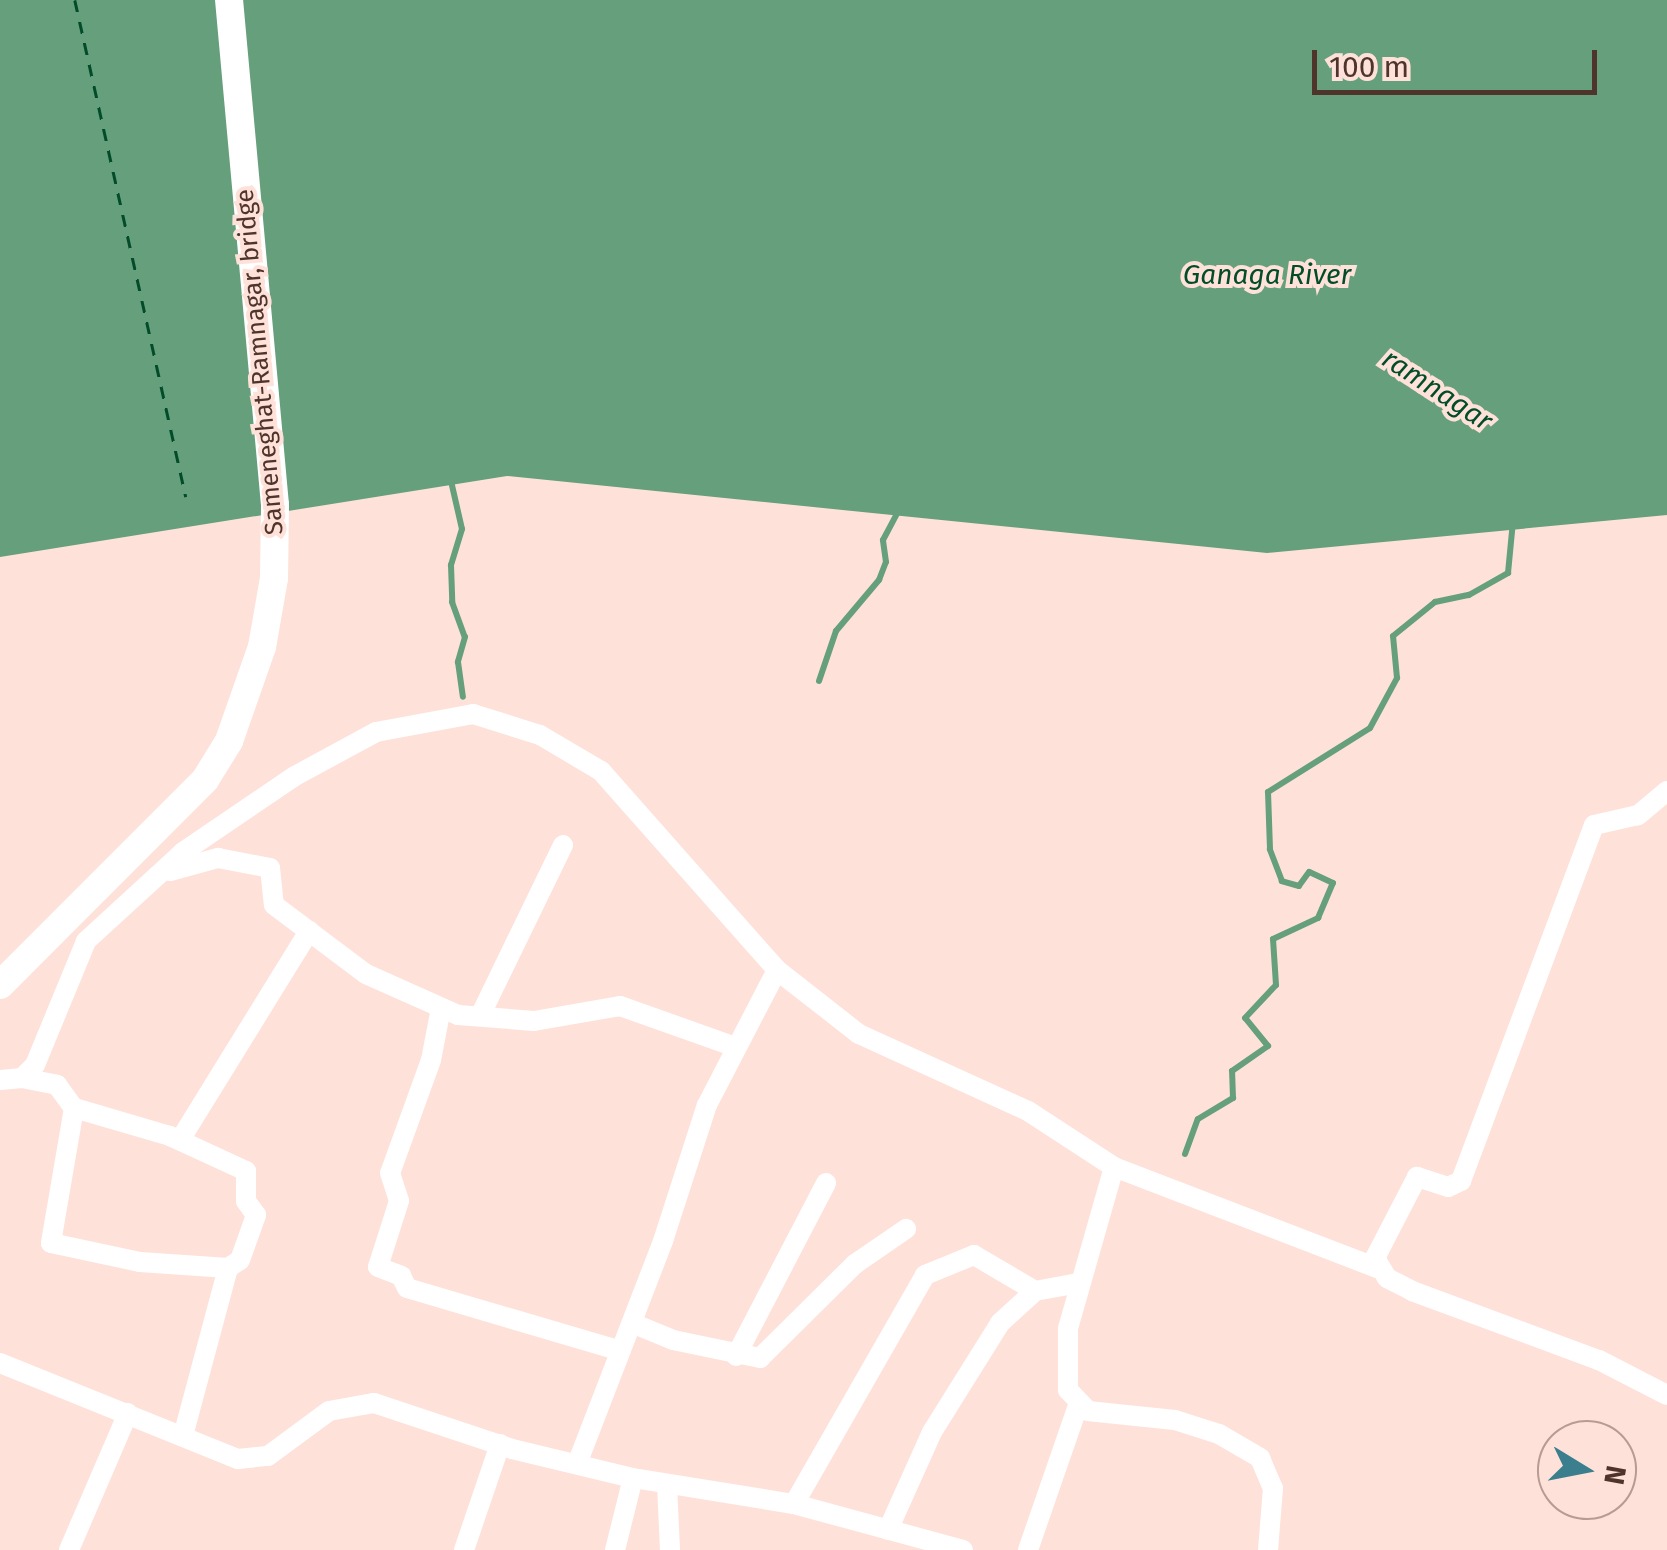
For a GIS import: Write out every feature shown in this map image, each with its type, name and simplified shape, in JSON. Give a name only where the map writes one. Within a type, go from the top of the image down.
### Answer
[{"type":"main road","name":"Sameneghat-Ramnagar, bridge","points":[[0,986],[205,780],[229,741],[262,647],[274,578],[275,505],[229,0]]},
{"type":"street","points":[[22,1078],[40,1054],[86,941],[156,876],[228,818],[376,732],[473,714],[540,735],[602,771],[776,970],[859,1034],[1028,1111],[1114,1166],[1377,1268],[1412,1291],[1600,1360],[1667,1395]]},
{"type":"street","points":[[1377,1268],[1381,1240],[1414,1180],[1422,1176],[1454,1187],[1461,1181],[1594,826],[1638,815],[1667,791]]},
{"type":"street","points":[[480,1016],[563,845]]},
{"type":"street","points":[[156,876],[218,858],[270,868],[272,902],[366,974],[441,1008],[534,1022],[620,1006],[733,1046]]},
{"type":"street","points":[[180,1140],[309,930]]},
{"type":"street","points":[[577,1464],[618,1350],[632,1323],[692,1143],[733,1046],[776,970]]},
{"type":"street","points":[[441,1008],[430,1060],[390,1173],[399,1201],[378,1267],[400,1276],[407,1288],[618,1350]]},
{"type":"street","points":[[0,1080],[22,1078],[66,1090],[74,1108],[48,1240],[140,1262],[228,1268]]},
{"type":"street","points":[[74,1108],[180,1140],[248,1172],[246,1201],[256,1215],[252,1240],[228,1268],[182,1436]]},
{"type":"street","points":[[1114,1166],[1079,1284],[1063,1356],[1064,1377],[1078,1406],[1105,1416],[1175,1420],[1246,1448],[1260,1458],[1273,1488],[1268,1550]]},
{"type":"street","points":[[736,1356],[826,1184]]},
{"type":"street","points":[[632,1323],[736,1356],[763,1357],[855,1264],[906,1229]]},
{"type":"street","points":[[794,1504],[925,1275],[974,1255],[1035,1291]]},
{"type":"street","points":[[888,1530],[942,1416],[1000,1323],[1035,1291],[1079,1284]]},
{"type":"street","points":[[0,1363],[128,1413],[218,1454],[256,1461],[329,1411],[374,1403],[500,1444],[633,1478],[794,1504],[963,1550]]},
{"type":"street","points":[[1028,1550],[1078,1406]]},
{"type":"street","points":[[68,1550],[128,1413]]},
{"type":"street","points":[[464,1550],[500,1444]]},
{"type":"street","points":[[615,1550],[633,1478]]},
{"type":"street","points":[[667,1484],[670,1550]]},
{"type":"water","name":"Ganaga River","points":[[0,0],[1667,0],[1667,515],[1267,553],[507,476],[0,557]]},
{"type":"waterway","name":"ramnagar","points":[[451,481],[462,529],[451,565],[452,602],[465,637],[458,662],[463,697]]},
{"type":"waterway","name":"ramnagar","points":[[819,681],[836,631],[879,580],[886,562],[883,540],[900,508]]},
{"type":"waterway","name":"ramnagar","points":[[1185,1154],[1198,1119],[1233,1098],[1232,1071],[1268,1046],[1245,1018],[1276,985],[1273,939],[1318,918],[1333,883],[1309,872],[1299,886],[1282,881],[1270,849],[1268,792],[1370,728],[1397,678],[1393,636],[1435,602],[1469,595],[1508,573],[1513,521]]},
{"type":"ferry route","points":[[75,0],[186,497]]}]
